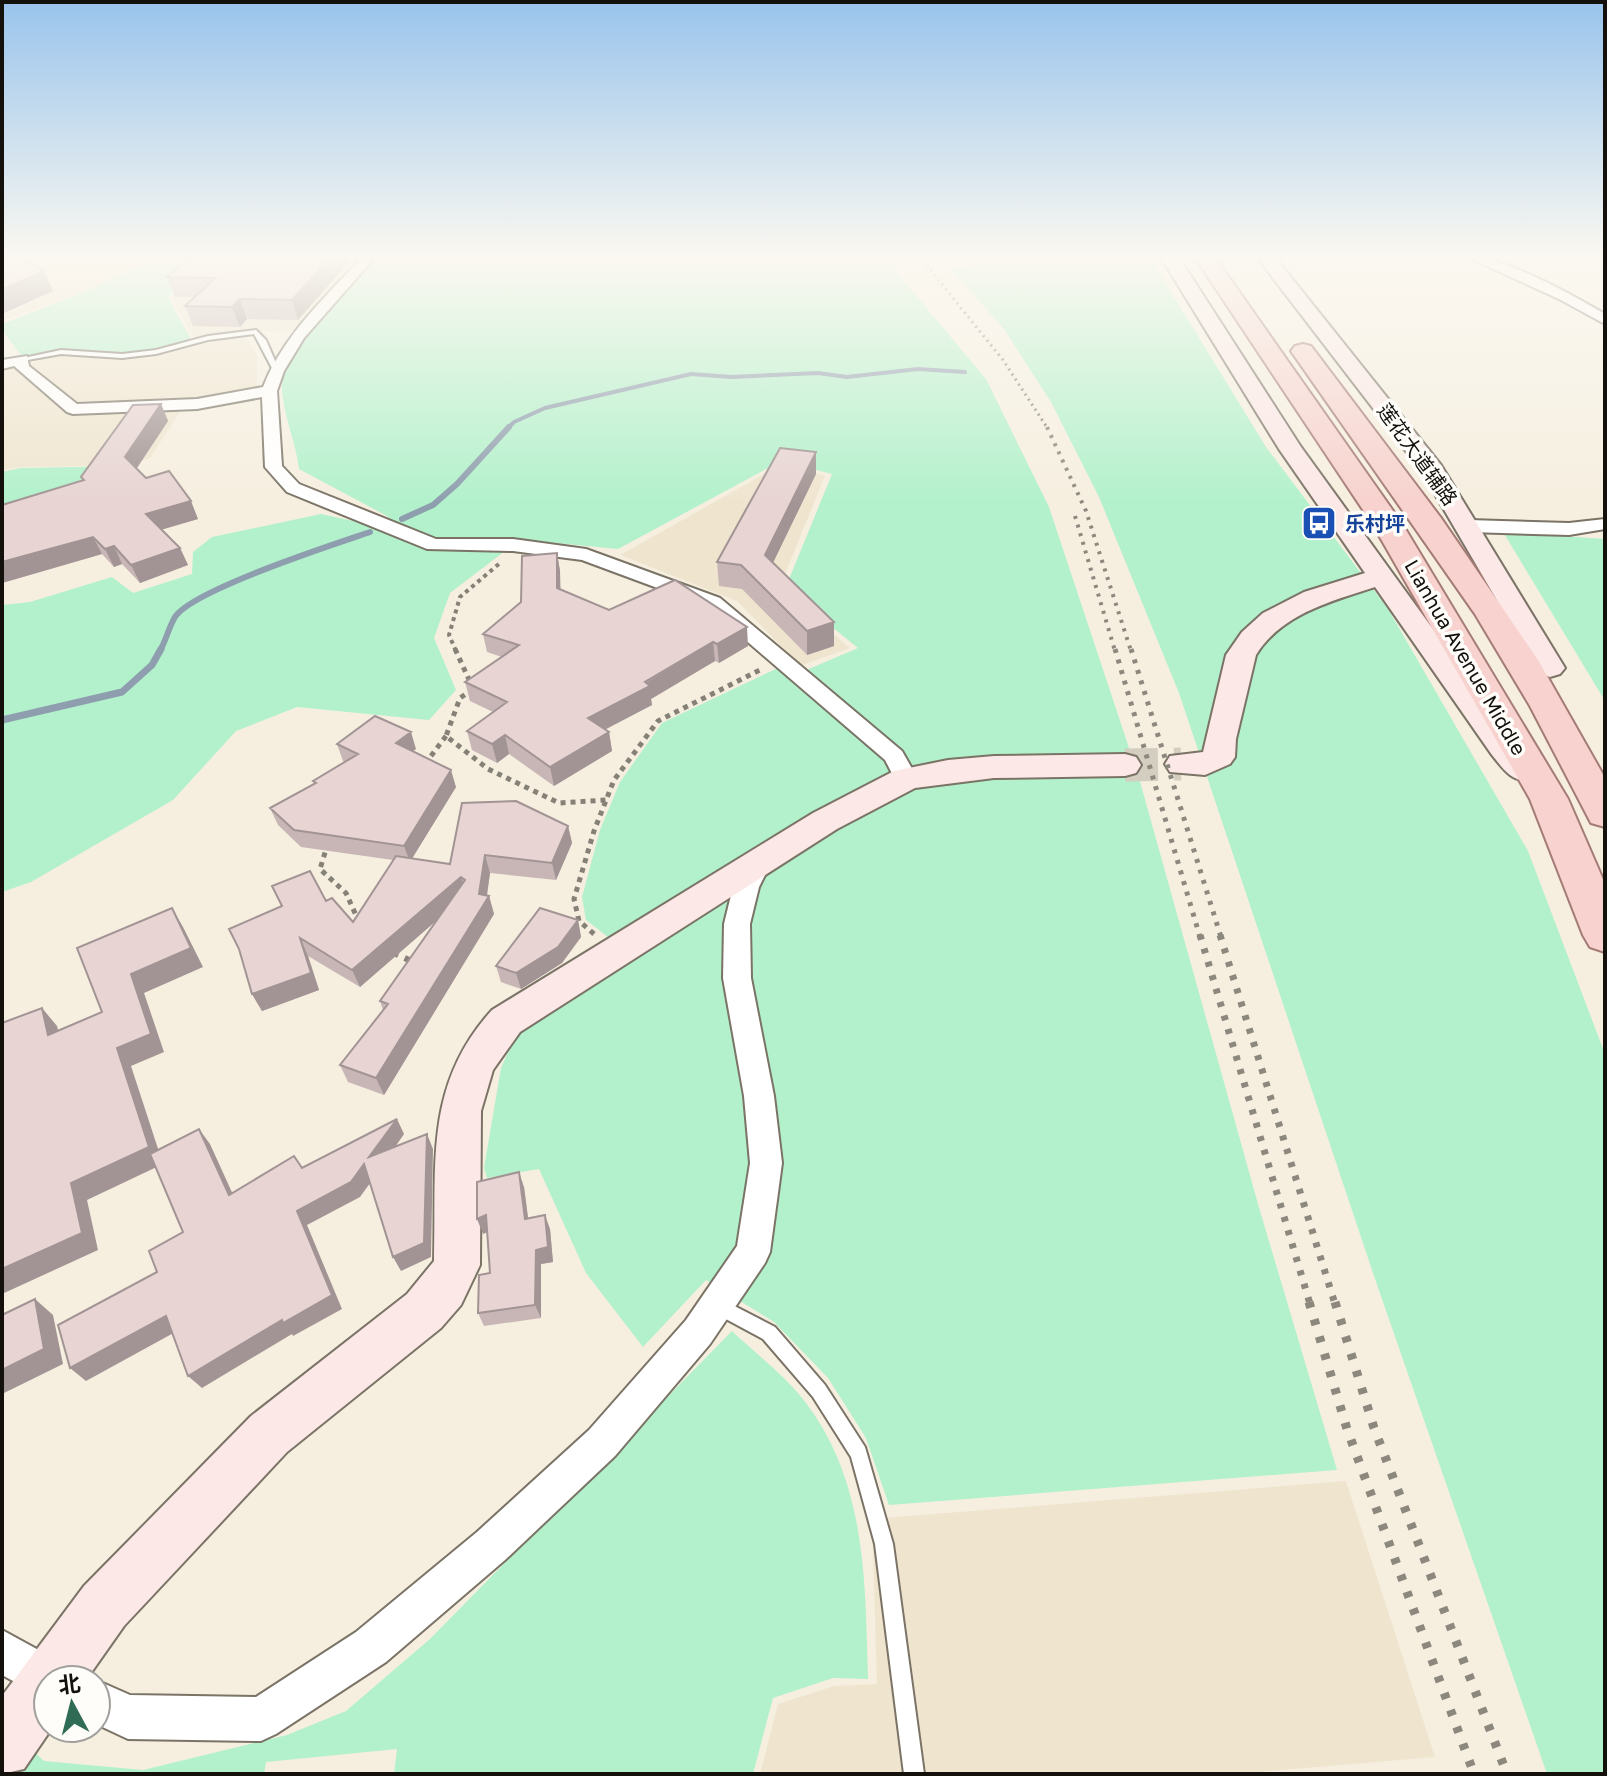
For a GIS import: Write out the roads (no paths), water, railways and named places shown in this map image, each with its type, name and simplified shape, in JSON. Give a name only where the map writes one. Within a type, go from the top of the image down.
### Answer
[{"type":"main road","name":"Lianhua Avenue Middle","points":[[1261,339],[1368,493],[1555,811],[1605,935]]},
{"type":"main road","name":"Lianhua Avenue Middle","points":[[1294,339],[1549,686],[1603,811]]},
{"type":"main road","points":[[1549,686],[1605,748]]},
{"type":"main road","points":[[1555,811],[1603,811]]},
{"type":"street","points":[[294,339],[276,370],[269,391],[274,467],[293,488],[434,545],[513,545],[586,555],[713,602],[894,756],[906,779]]},
{"type":"street","points":[[1221,339],[1291,449],[1503,748],[1555,811]]},
{"type":"street","name":"莲花大道辅路","points":[[1330,339],[1433,470],[1469,526],[1549,686]]},
{"type":"street","points":[[2,365],[22,359],[22,367],[73,409],[197,404],[269,391]]},
{"type":"street","points":[[1569,529],[1605,524]]},
{"type":"street","points":[[1469,526],[1605,533]]},
{"type":"street","points":[[1181,764],[1205,764],[1219,757],[1220,739],[1241,655],[1259,630],[1314,598],[1382,576]]},
{"type":"street","points":[[62,1664],[104,1606],[269,1434],[424,1311],[444,1289],[457,1265],[460,1111],[464,1090],[485,1044],[506,1021],[825,821],[906,779],[994,767],[1125,765]]},
{"type":"street","points":[[112,1710],[128,1717],[261,1719],[371,1647],[491,1546],[602,1443],[698,1332],[753,1252],[766,1163],[759,1096],[737,978],[737,924],[746,887],[759,861]]},
{"type":"street","points":[[2,1651],[32,1670]]},
{"type":"street","points":[[2,1747],[32,1706]]},
{"type":"lane","points":[[22,359],[61,352],[122,356],[156,352],[208,339]]},
{"type":"lane","points":[[262,339],[266,354],[276,370]]},
{"type":"lane","points":[[717,1305],[769,1333],[819,1391],[859,1453],[884,1544],[914,1774]]},
{"type":"waterway","points":[[509,427],[545,408],[691,374],[731,377],[818,373],[847,377],[918,369],[965,372]]},
{"type":"waterway","points":[[402,519],[433,505],[457,484],[509,427]]},
{"type":"waterway","points":[[160,650],[175,617],[208,594],[266,569],[370,532]]},
{"type":"waterway","points":[[2,720],[122,692],[152,665],[160,650]]},
{"type":"tunnel","points":[[1125,765],[1181,764]]},
{"type":"railway","points":[[986,339],[1048,429]]},
{"type":"railway","points":[[1048,429],[1086,511],[1131,651]]},
{"type":"railway","points":[[1075,516],[1115,651]]},
{"type":"railway","points":[[1115,649],[1200,937]]},
{"type":"railway","points":[[1131,649],[1221,937]]},
{"type":"railway","points":[[1200,935],[1310,1304]]},
{"type":"railway","points":[[1220,935],[1335,1304]]},
{"type":"railway","points":[[1309,1302],[1347,1429],[1474,1774]]},
{"type":"railway","points":[[1335,1302],[1374,1428],[1507,1774]]},
{"type":"place","name":"乐村坪","points":[[1319,523]]}]
